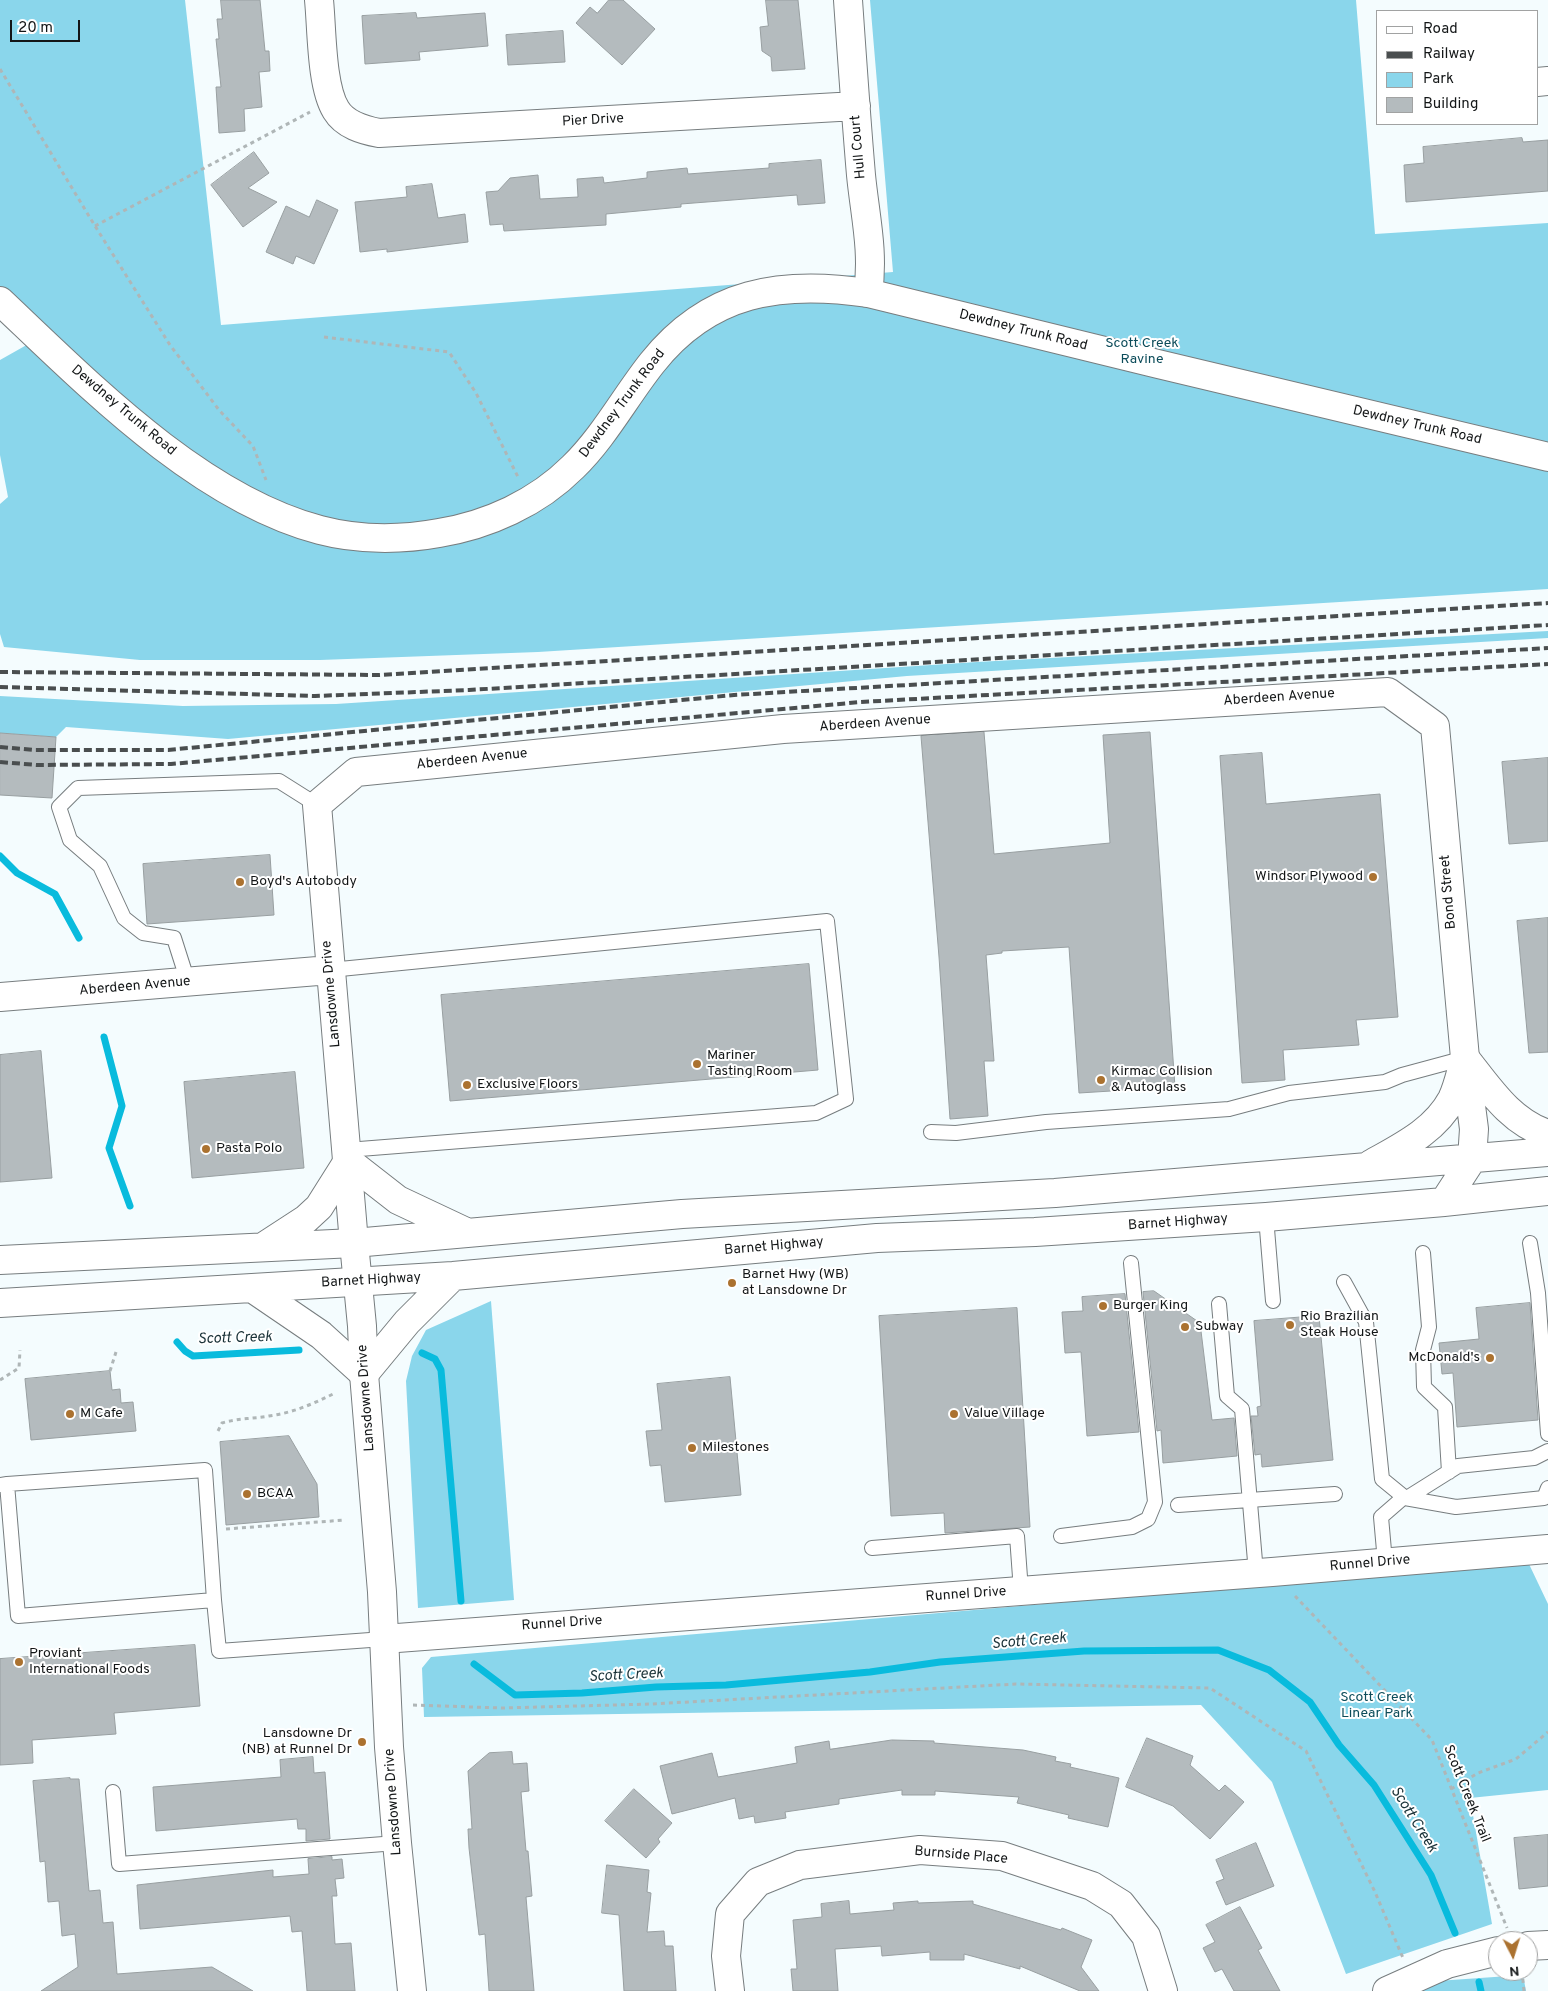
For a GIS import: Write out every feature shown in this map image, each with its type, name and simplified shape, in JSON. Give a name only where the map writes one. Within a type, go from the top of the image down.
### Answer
[{"type":"street","points":[[319,0],[326,72],[332,100],[325,110]]},
{"type":"street","name":"Hull Court","points":[[848,0],[861,176],[870,248],[871,270],[868,293]]},
{"type":"street","name":"Pier Drive","points":[[325,110],[363,130],[379,133],[856,106]]},
{"type":"street","name":"Dewdney Trunk Road","points":[[0,301],[95,391],[150,437],[213,481],[276,514],[300,524],[336,534],[409,537],[472,526],[512,510],[549,488],[573,468],[600,435],[651,364],[676,336],[702,317],[740,299],[780,289],[820,288],[868,293],[1548,457]]},
{"type":"street","name":"Aberdeen Avenue","points":[[317,805],[356,772],[783,729],[1388,692],[1436,726]]},
{"type":"street","name":"Bond Street","points":[[1436,726],[1465,1058],[1474,1129],[1472,1159]]},
{"type":"street","name":"Lansdowne Drive","points":[[317,805],[358,1282],[382,1592],[396,1843],[412,1991]]},
{"type":"street","name":"Aberdeen Avenue","points":[[0,997],[330,970]]},
{"type":"street","points":[[1465,1058],[1501,1104],[1513,1114],[1548,1134]]},
{"type":"street","points":[[1362,1168],[1426,1131],[1437,1120],[1452,1099],[1465,1058]]},
{"type":"street","points":[[0,1260],[354,1243],[682,1214],[1055,1193],[1548,1152]]},
{"type":"street","points":[[262,1248],[306,1219],[319,1207],[347,1155],[398,1200],[467,1233]]},
{"type":"street","points":[[1444,1202],[1472,1159]]},
{"type":"street","name":"Barnet Highway","points":[[0,1303],[453,1276],[877,1238],[1035,1232],[1266,1217],[1548,1191]]},
{"type":"street","points":[[252,1288],[321,1335],[364,1374],[407,1322],[453,1276]]},
{"type":"street","name":"Runnel Drive","points":[[384,1639],[1548,1549]]},
{"type":"street","name":"Burnside Place","points":[[730,1991],[726,1956],[730,1914],[758,1882],[800,1866],[920,1850],[1002,1856],[1092,1886],[1121,1904],[1146,1936],[1163,1991]]},
{"type":"street","points":[[1387,1991],[1447,1964],[1488,1951]]},
{"type":"lane","points":[[188,982],[174,938],[143,933],[124,918],[100,866],[70,840],[58,807],[78,788],[279,781],[317,805]]},
{"type":"lane","points":[[330,970],[827,921],[846,1099],[816,1113],[347,1155]]},
{"type":"lane","points":[[931,1132],[956,1133],[1046,1122],[1229,1109],[1289,1093],[1385,1082],[1402,1075],[1465,1058]]},
{"type":"lane","points":[[1266,1217],[1273,1301]]},
{"type":"lane","points":[[1530,1243],[1538,1293],[1548,1434]]},
{"type":"lane","points":[[1423,1253],[1429,1327],[1423,1350],[1424,1387],[1445,1407],[1449,1472]]},
{"type":"lane","points":[[1061,1536],[1132,1527],[1148,1519],[1154,1502],[1131,1263]]},
{"type":"lane","points":[[1344,1282],[1366,1322],[1382,1479],[1406,1498],[1456,1507],[1544,1498],[1548,1488]]},
{"type":"lane","points":[[1219,1304],[1227,1396],[1242,1409],[1250,1501],[1264,1572]]},
{"type":"lane","points":[[1385,1562],[1381,1517],[1406,1498],[1458,1466],[1534,1458],[1548,1451]]},
{"type":"lane","points":[[214,1600],[18,1616],[4,1484],[205,1470],[219,1651],[384,1639]]},
{"type":"lane","points":[[1178,1505],[1335,1494]]},
{"type":"lane","points":[[872,1548],[1017,1536],[1021,1591]]},
{"type":"lane","points":[[113,1792],[119,1864],[396,1843]]},
{"type":"path","points":[[0,69],[94,226],[170,345],[219,410],[253,446],[276,514]]},
{"type":"path","points":[[94,226],[325,110]]},
{"type":"path","points":[[324,337],[449,352],[476,392],[530,500]]},
{"type":"path","points":[[0,1380],[19,1368],[20,1350]]},
{"type":"path","points":[[110,1371],[116,1352]]},
{"type":"path","points":[[218,1431],[222,1422],[270,1416],[308,1406],[333,1394]]},
{"type":"path","points":[[226,1529],[345,1520]]},
{"type":"path","name":"Scott Creek Trail","points":[[1264,1572],[1432,1740],[1507,1931]]},
{"type":"path","points":[[387,1704],[502,1708],[650,1704],[1016,1684],[1210,1688],[1306,1751],[1375,1892],[1405,1962]]},
{"type":"path","points":[[1451,1789],[1478,1773],[1516,1759],[1548,1732]]},
{"type":"green space","name":"Scott Creek Ravine","points":[[0,0],[185,0],[221,325],[893,272],[870,0],[1356,0],[1375,234],[1548,223],[1548,589],[538,652],[320,660],[140,660],[4,647],[0,634],[0,504],[8,497],[0,455],[0,360],[39,338],[0,296]]},
{"type":"green space","points":[[1548,631],[1548,638],[907,676],[228,739],[66,727],[56,737],[0,733],[0,696],[183,706],[336,704],[977,662]]},
{"type":"green space","points":[[491,1301],[514,1600],[418,1608],[406,1381],[412,1356],[426,1330]]},
{"type":"green space","name":"Scott Creek Linear Park","points":[[1528,1562],[1548,1604],[1548,1790],[1470,1798],[1492,1924],[1346,1974],[1272,1782],[1201,1705],[424,1717],[422,1668],[431,1657]]},
{"type":"green space","points":[[1488,1977],[1488,1981],[1524,1981],[1526,1991],[1419,1991],[1437,1981]]},
{"type":"building","points":[[221,0],[260,0],[265,51],[269,51],[270,71],[259,72],[262,107],[244,109],[245,131],[219,133],[216,87],[221,87],[216,39],[219,39],[217,19],[222,19]]},
{"type":"building","points":[[609,0],[623,0],[655,29],[622,65],[576,23],[590,7],[597,13]]},
{"type":"building","points":[[766,0],[798,0],[805,69],[772,71],[771,57],[762,51],[760,27],[768,26]]},
{"type":"building","points":[[416,13],[417,18],[485,13],[488,46],[419,52],[420,60],[365,64],[362,16]]},
{"type":"building","points":[[563,31],[565,62],[508,65],[506,35]]},
{"type":"building","points":[[1522,138],[1523,142],[1548,140],[1548,191],[1406,202],[1404,165],[1424,163],[1423,147]]},
{"type":"building","points":[[254,152],[269,173],[248,188],[277,202],[243,227],[211,185]]},
{"type":"building","points":[[821,160],[825,203],[798,205],[797,195],[681,204],[681,207],[606,214],[606,225],[504,231],[503,224],[490,225],[486,192],[498,191],[510,178],[538,175],[540,199],[578,197],[577,179],[603,177],[604,183],[647,178],[647,172],[687,168],[688,174],[769,168],[769,164]]},
{"type":"building","points":[[432,184],[438,218],[465,214],[468,242],[387,252],[387,249],[360,252],[355,202],[407,197],[406,187]]},
{"type":"building","points":[[317,200],[338,210],[314,264],[296,256],[293,264],[266,252],[286,206],[309,217]]},
{"type":"building","points":[[984,732],[994,854],[1110,843],[1103,735],[1150,732],[1175,1087],[1079,1093],[1069,947],[1002,951],[1002,953],[986,955],[994,1061],[984,1061],[988,1116],[950,1119],[921,736]]},
{"type":"building","points":[[0,733],[56,737],[52,798],[0,795]]},
{"type":"building","points":[[1262,753],[1266,804],[1380,794],[1398,1017],[1356,1020],[1359,1045],[1283,1050],[1285,1080],[1242,1083],[1220,756]]},
{"type":"building","points":[[1548,758],[1548,841],[1509,844],[1502,762]]},
{"type":"building","points":[[270,855],[274,915],[147,924],[143,864]]},
{"type":"building","points":[[1548,918],[1548,1052],[1529,1053],[1517,921]]},
{"type":"building","points":[[809,964],[818,1070],[450,1101],[441,995]]},
{"type":"building","points":[[41,1051],[52,1178],[0,1182],[0,1055]]},
{"type":"building","points":[[295,1072],[304,1168],[192,1178],[184,1082]]},
{"type":"building","points":[[1154,1291],[1200,1323],[1212,1420],[1234,1418],[1237,1456],[1163,1463],[1161,1430],[1157,1431],[1143,1292]]},
{"type":"building","points":[[1125,1294],[1139,1432],[1087,1436],[1081,1352],[1065,1353],[1062,1312],[1083,1311],[1082,1297]]},
{"type":"building","name":"McDonald's","points":[[1530,1303],[1538,1420],[1457,1427],[1453,1373],[1442,1374],[1439,1343],[1479,1339],[1476,1308]]},
{"type":"building","name":"Value Village","points":[[1017,1308],[1030,1527],[945,1533],[944,1513],[891,1516],[879,1316]]},
{"type":"building","points":[[1319,1316],[1333,1460],[1262,1467],[1261,1454],[1255,1455],[1251,1416],[1258,1416],[1257,1407],[1261,1406],[1254,1321]]},
{"type":"building","points":[[110,1371],[112,1390],[120,1389],[121,1403],[133,1402],[136,1431],[31,1440],[25,1379]]},
{"type":"building","name":"Milestones","points":[[730,1377],[741,1495],[665,1502],[661,1465],[650,1466],[646,1431],[662,1430],[657,1384]]},
{"type":"building","points":[[289,1436],[317,1484],[319,1517],[226,1525],[220,1442]]},
{"type":"building","points":[[195,1645],[200,1706],[114,1713],[116,1734],[32,1740],[33,1763],[0,1765],[0,1659]]},
{"type":"building","points":[[1147,1738],[1193,1756],[1190,1765],[1219,1791],[1225,1785],[1244,1802],[1210,1839],[1173,1806],[1126,1787]]},
{"type":"building","points":[[892,1740],[934,1741],[934,1743],[1023,1750],[1056,1757],[1055,1761],[1071,1764],[1070,1767],[1119,1778],[1108,1827],[1068,1818],[1069,1815],[1017,1803],[1019,1797],[935,1791],[935,1795],[902,1795],[902,1790],[839,1799],[839,1804],[785,1812],[786,1818],[755,1823],[754,1816],[739,1819],[735,1798],[672,1814],[660,1766],[712,1753],[718,1777],[797,1763],[795,1747],[829,1741],[830,1749]]},
{"type":"building","points":[[512,1752],[513,1764],[527,1763],[529,1791],[521,1792],[532,1896],[526,1897],[534,1991],[489,1991],[485,1934],[479,1935],[469,1848],[468,1829],[472,1829],[468,1771],[489,1753]]},
{"type":"building","points":[[313,1757],[314,1773],[325,1772],[330,1839],[306,1841],[306,1829],[298,1829],[297,1819],[156,1831],[153,1787],[281,1777],[280,1760]]},
{"type":"building","points":[[79,1779],[89,1891],[100,1890],[103,1923],[113,1922],[117,1974],[212,1967],[253,1991],[41,1991],[78,1967],[75,1934],[62,1936],[59,1901],[48,1902],[45,1861],[40,1862],[33,1781]]},
{"type":"building","points":[[634,1789],[672,1823],[658,1839],[660,1842],[646,1858],[605,1821]]},
{"type":"building","points":[[1548,1835],[1548,1886],[1519,1889],[1514,1838]]},
{"type":"building","points":[[1256,1843],[1274,1886],[1226,1905],[1216,1882],[1224,1879],[1216,1860]]},
{"type":"building","points":[[332,1857],[332,1860],[342,1859],[344,1878],[335,1879],[337,1896],[332,1896],[335,1944],[351,1943],[355,1991],[307,1991],[302,1931],[292,1932],[290,1916],[140,1929],[137,1885],[273,1870],[273,1877],[309,1874],[308,1859]]},
{"type":"building","points":[[607,1865],[649,1870],[647,1892],[651,1893],[647,1932],[664,1931],[665,1946],[673,1946],[676,1991],[624,1991],[619,1915],[602,1913]]},
{"type":"building","points":[[849,1901],[850,1914],[894,1910],[893,1903],[973,1901],[973,1904],[1061,1930],[1062,1928],[1092,1940],[1081,1967],[1099,1991],[1080,1991],[1020,1966],[1020,1969],[964,1954],[964,1960],[930,1960],[930,1952],[882,1956],[881,1946],[835,1949],[838,1991],[793,1991],[791,1969],[797,1969],[793,1920],[822,1917],[821,1904]]},
{"type":"building","points":[[1240,1907],[1262,1948],[1258,1950],[1280,1991],[1234,1991],[1222,1969],[1215,1972],[1203,1948],[1215,1942],[1206,1925]]},
{"type":"waterway","name":"Scott Creek","points":[[0,856],[17,873],[55,894],[79,938]]},
{"type":"waterway","name":"Scott Creek","points":[[104,1037],[122,1106],[109,1148],[130,1206]]},
{"type":"waterway","name":"Scott Creek","points":[[177,1342],[185,1351],[193,1356],[299,1350]]},
{"type":"waterway","name":"Scott Creek","points":[[422,1353],[435,1359],[441,1370],[461,1601]]},
{"type":"waterway","name":"Scott Creek","points":[[474,1664],[515,1695],[726,1685],[870,1672],[940,1662],[1084,1651],[1218,1650],[1269,1670],[1310,1702],[1339,1745],[1374,1785],[1431,1875],[1455,1933]]},
{"type":"waterway","name":"Scott Creek","points":[[1479,1982],[1481,1991]]},
{"type":"railway","points":[[0,672],[379,675],[1548,603]]},
{"type":"railway","points":[[0,687],[315,696],[469,690],[1548,625]]},
{"type":"railway","points":[[0,747],[34,750],[168,750],[734,695],[1548,648]]},
{"type":"railway","points":[[0,762],[37,765],[171,764],[861,702],[1548,664]]},
{"type":"place","name":"Windsor Plywood","points":[[1373,877]]},
{"type":"place","name":"Boyd's Autobody","points":[[240,882]]},
{"type":"place","name":"Mariner Tasting Room","points":[[697,1064]]},
{"type":"place","name":"Kirmac Collision & Autoglass","points":[[1101,1080]]},
{"type":"place","name":"Exclusive Floors","points":[[467,1085]]},
{"type":"place","name":"Pasta Polo","points":[[206,1149]]},
{"type":"place","name":"Barnet Hwy (WB) at Lansdowne Dr","points":[[732,1283]]},
{"type":"place","name":"Burger King","points":[[1103,1306]]},
{"type":"place","name":"Rio Brazilian Steak House","points":[[1290,1325]]},
{"type":"place","name":"Subway","points":[[1185,1327]]},
{"type":"place","name":"McDonald's","points":[[1490,1358]]},
{"type":"place","name":"M Cafe","points":[[70,1414]]},
{"type":"place","name":"Value Village","points":[[954,1414]]},
{"type":"place","name":"Milestones","points":[[692,1448]]},
{"type":"place","name":"BCAA","points":[[247,1494]]},
{"type":"place","name":"Proviant International Foods","points":[[19,1662]]},
{"type":"place","name":"Lansdowne Dr (NB) at Runnel Dr","points":[[362,1742]]}]
